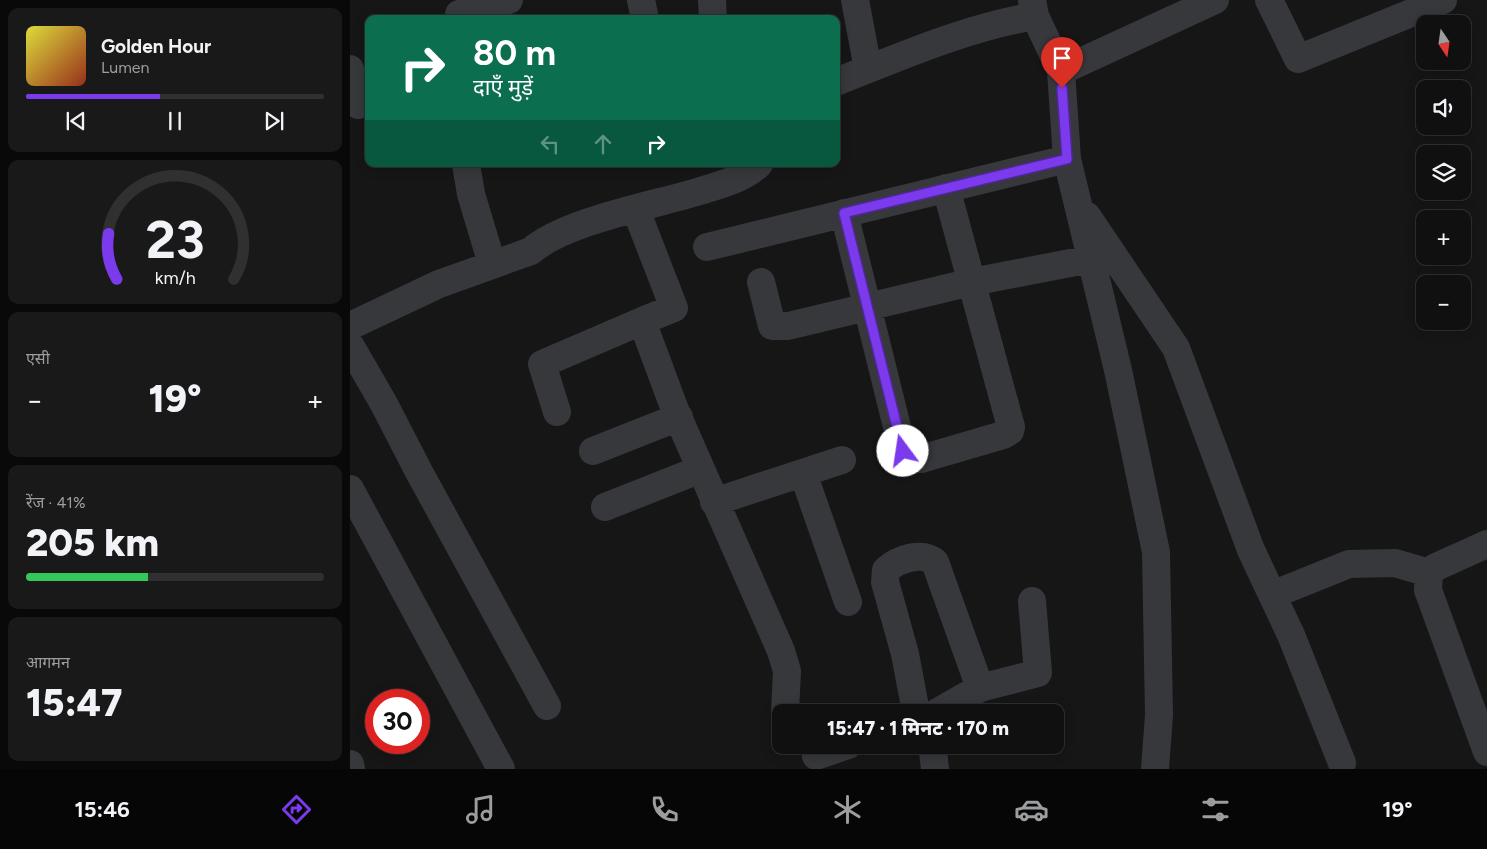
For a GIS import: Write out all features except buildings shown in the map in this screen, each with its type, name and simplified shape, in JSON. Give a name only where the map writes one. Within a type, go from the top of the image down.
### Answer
[{"type":"street","points":[[458,11],[511,0],[516,15]]},
{"type":"street","points":[[642,0],[644,15]]},
{"type":"street","points":[[712,0],[713,15]]},
{"type":"street","points":[[855,0],[868,69]]},
{"type":"street","points":[[1061,71],[1215,0]]},
{"type":"street","points":[[1268,0],[1298,59],[1443,0]]},
{"type":"street","points":[[840,80],[924,46],[1012,20],[1033,8],[1061,71],[1067,159],[1118,370],[1156,552],[1159,715],[1155,769]]},
{"type":"street","points":[[350,69],[358,105]]},
{"type":"street","points":[[707,247],[1067,159]]},
{"type":"street","points":[[466,167],[471,194],[492,264]]},
{"type":"street","points":[[350,326],[439,284],[532,251],[544,240],[599,220],[727,183],[754,167]]},
{"type":"street","points":[[844,213],[903,451],[909,459],[921,459],[1003,435],[1010,431],[1012,427],[946,188]]},
{"type":"street","points":[[1077,202],[1176,348],[1251,550],[1291,635],[1337,767]]},
{"type":"street","points":[[557,412],[542,364],[674,308],[636,210]]},
{"type":"street","points":[[761,282],[772,326],[788,326],[972,282],[1091,259]]},
{"type":"street","points":[[642,321],[714,502],[782,651],[787,671],[785,704]]},
{"type":"street","points":[[350,345],[384,404],[547,706]]},
{"type":"street","points":[[593,451],[679,417]]},
{"type":"street","points":[[714,502],[842,460]]},
{"type":"street","points":[[605,507],[701,468]]},
{"type":"street","points":[[803,473],[848,602]]},
{"type":"street","points":[[350,489],[501,769]]},
{"type":"street","points":[[1487,544],[1436,566],[1429,573],[1428,590],[1487,752]]},
{"type":"street","points":[[914,704],[905,654],[885,582],[886,570],[899,561],[919,556],[929,557],[935,562],[980,688]]},
{"type":"street","points":[[1272,595],[1349,564],[1395,563],[1429,573]]},
{"type":"street","points":[[952,704],[980,688],[1038,673],[1032,601]]},
{"type":"street","points":[[350,764],[351,769]]},
{"type":"route","points":[[903,451],[844,213],[1067,159],[1062,88]]}]
